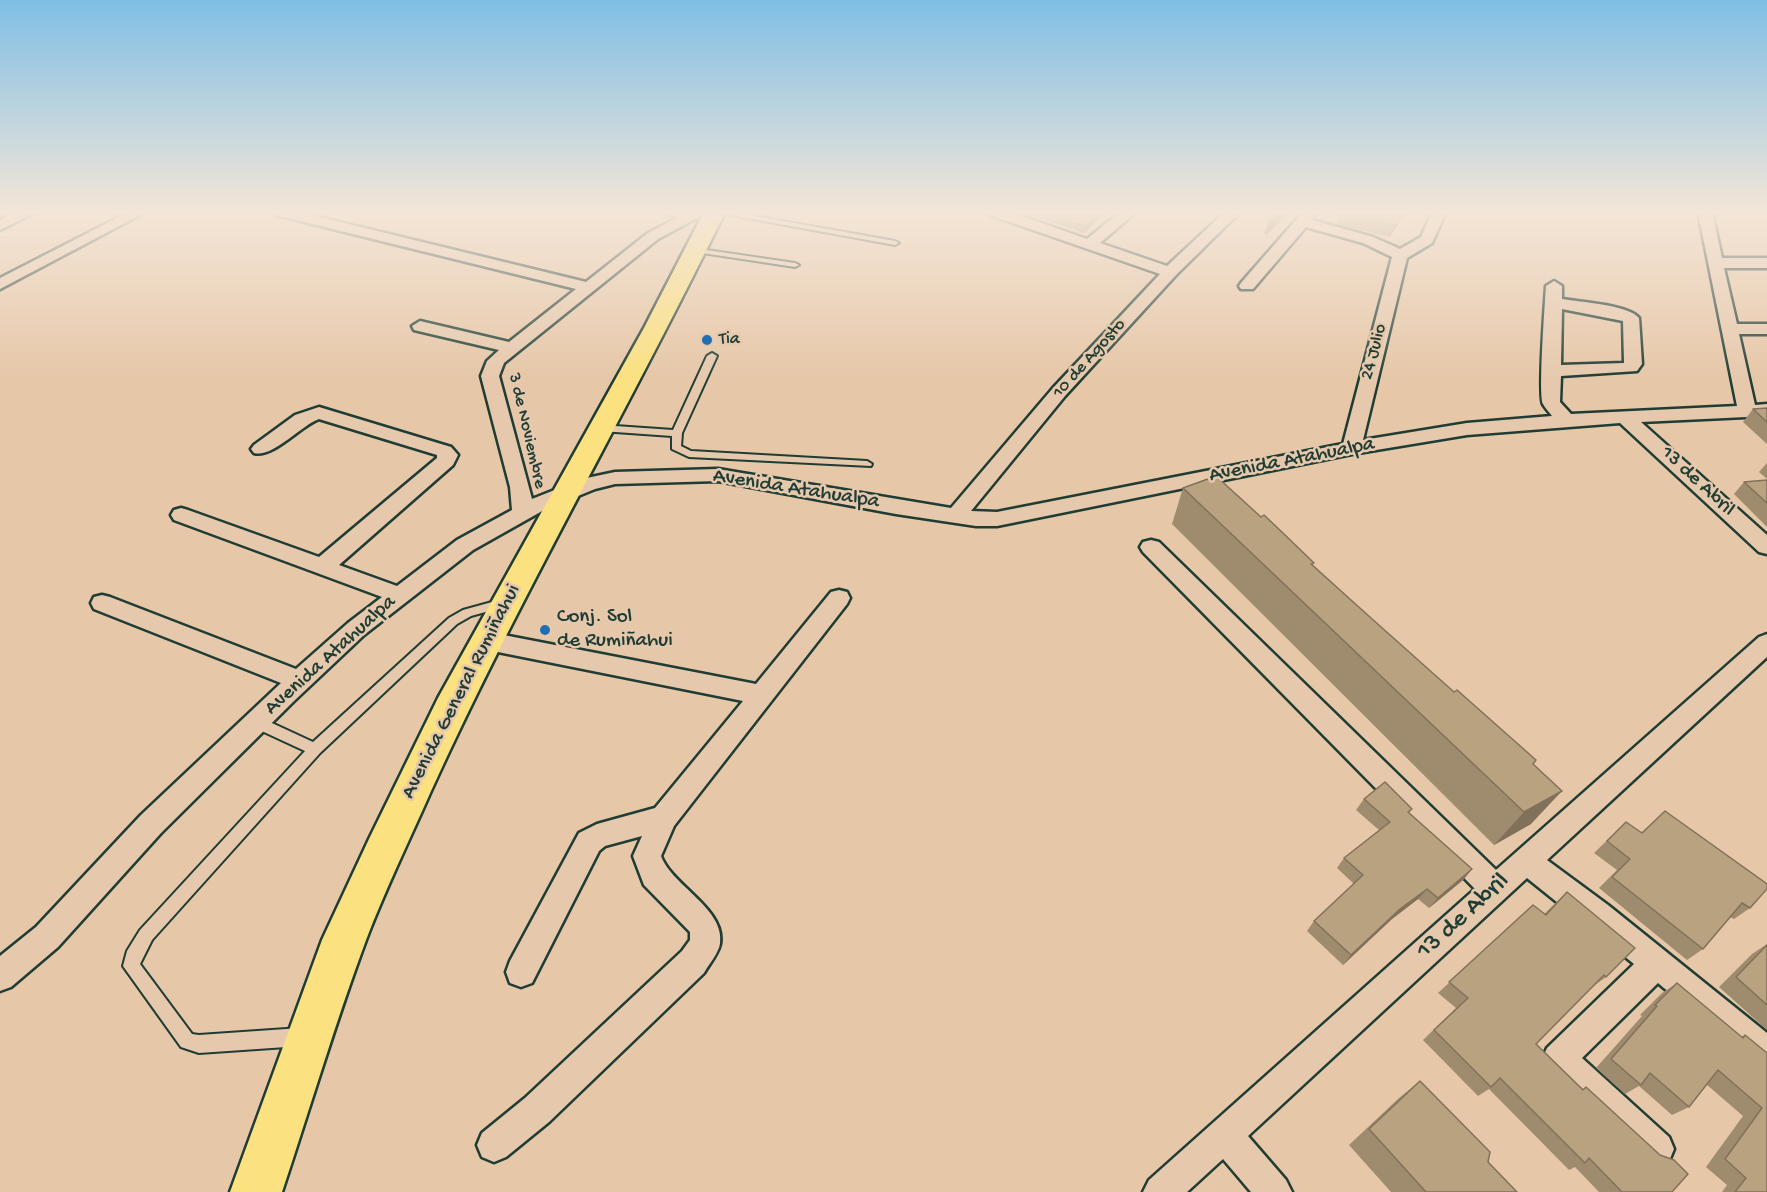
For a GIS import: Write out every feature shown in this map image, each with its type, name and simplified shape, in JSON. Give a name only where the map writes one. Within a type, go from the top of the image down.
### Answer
[{"type":"highway","name":"Avenida General Rumiñahui","points":[[256,1192],[308,1037],[344,940],[383,852],[452,708],[506,602],[601,428],[680,268]]},
{"type":"street","points":[[0,284],[32,268]]},
{"type":"street","points":[[508,268],[587,287]]},
{"type":"street","name":"3 de Noviembre","points":[[523,514],[520,487],[490,376],[496,361],[510,348],[612,268]]},
{"type":"street","points":[[1158,268],[1170,272]]},
{"type":"street","name":"10 de Agosto","points":[[957,516],[1059,392],[1175,268]]},
{"type":"street","points":[[1247,286],[1263,268]]},
{"type":"street","name":"24 Julio","points":[[1352,448],[1355,427],[1397,268]]},
{"type":"street","points":[[1718,268],[1747,411]]},
{"type":"street","points":[[1551,371],[1631,367],[1633,364],[1631,318],[1553,294],[1551,371],[1551,403],[1566,420]]},
{"type":"street","points":[[420,326],[510,348]]},
{"type":"street","points":[[1729,329],[1767,329]]},
{"type":"street","name":"Avenida Atahualpa","points":[[0,976],[47,937],[151,824],[356,629],[465,545],[537,505],[589,484],[615,478],[718,475],[976,519],[997,519],[1352,448],[1467,429],[1566,420],[1767,410]]},
{"type":"street","points":[[261,449],[302,419],[319,413],[444,451],[448,455],[446,460],[322,567]]},
{"type":"street","name":"13 de Abril","points":[[1626,418],[1767,547]]},
{"type":"street","points":[[181,515],[399,595]]},
{"type":"street","points":[[1151,548],[1495,889]]},
{"type":"street","points":[[494,1145],[537,1110],[676,979],[693,962],[705,944],[705,932],[700,922],[654,876],[647,856],[664,819],[839,598]]},
{"type":"street","points":[[102,603],[256,665],[301,680]]},
{"type":"street","points":[[488,641],[762,695]]},
{"type":"street","name":"13 de Abril","points":[[1161,1192],[1767,642]]},
{"type":"street","points":[[521,972],[589,842],[597,836],[664,819]]},
{"type":"street","points":[[1527,861],[1658,963],[1767,1054]]},
{"type":"street","points":[[1658,963],[1558,1059],[1658,1149]]},
{"type":"street","points":[[1224,1134],[1274,1192]]},
{"type":"lane","points":[[712,356],[677,433],[675,447],[689,454],[867,464]]},
{"type":"lane","points":[[601,428],[677,433]]},
{"type":"lane","points":[[308,1037],[199,1044],[187,1041],[132,966],[133,957],[146,935],[315,749],[453,621],[467,613],[506,602]]},
{"type":"lane","points":[[256,722],[315,749]]},
{"type":"building","points":[[1767,408],[1767,422],[1753,409]]},
{"type":"building","points":[[1216,476],[1261,517],[1264,515],[1314,563],[1311,564],[1454,692],[1457,690],[1536,760],[1533,764],[1562,791],[1524,812],[1183,488]]},
{"type":"building","points":[[1767,480],[1767,503],[1744,482]]},
{"type":"building","points":[[1385,782],[1412,809],[1408,812],[1472,869],[1438,898],[1427,889],[1400,909],[1351,955],[1314,921],[1363,875],[1344,858],[1390,822],[1364,799]]},
{"type":"building","points":[[1665,811],[1767,884],[1767,889],[1750,908],[1742,903],[1703,949],[1612,877],[1630,859],[1607,841],[1626,822],[1642,833]]},
{"type":"building","points":[[1567,892],[1635,948],[1606,977],[1604,975],[1536,1044],[1583,1090],[1586,1087],[1660,1155],[1674,1160],[1688,1174],[1672,1192],[1622,1192],[1589,1158],[1585,1163],[1500,1078],[1491,1087],[1434,1030],[1468,998],[1449,982],[1533,905],[1546,915]]},
{"type":"building","points":[[1767,945],[1767,1005],[1736,977]]},
{"type":"building","points":[[1677,983],[1743,1038],[1745,1035],[1767,1053],[1767,1192],[1735,1192],[1746,1178],[1725,1159],[1762,1108],[1718,1070],[1689,1107],[1650,1073],[1641,1085],[1611,1059],[1657,1006],[1655,1005]]},
{"type":"building","points":[[1420,1081],[1490,1152],[1488,1162],[1517,1192],[1426,1192],[1369,1129]]},
{"type":"place","name":"Tia","points":[[707,340]]},
{"type":"place","name":"Conj. Sol de Rumiñahui","points":[[545,630]]}]
